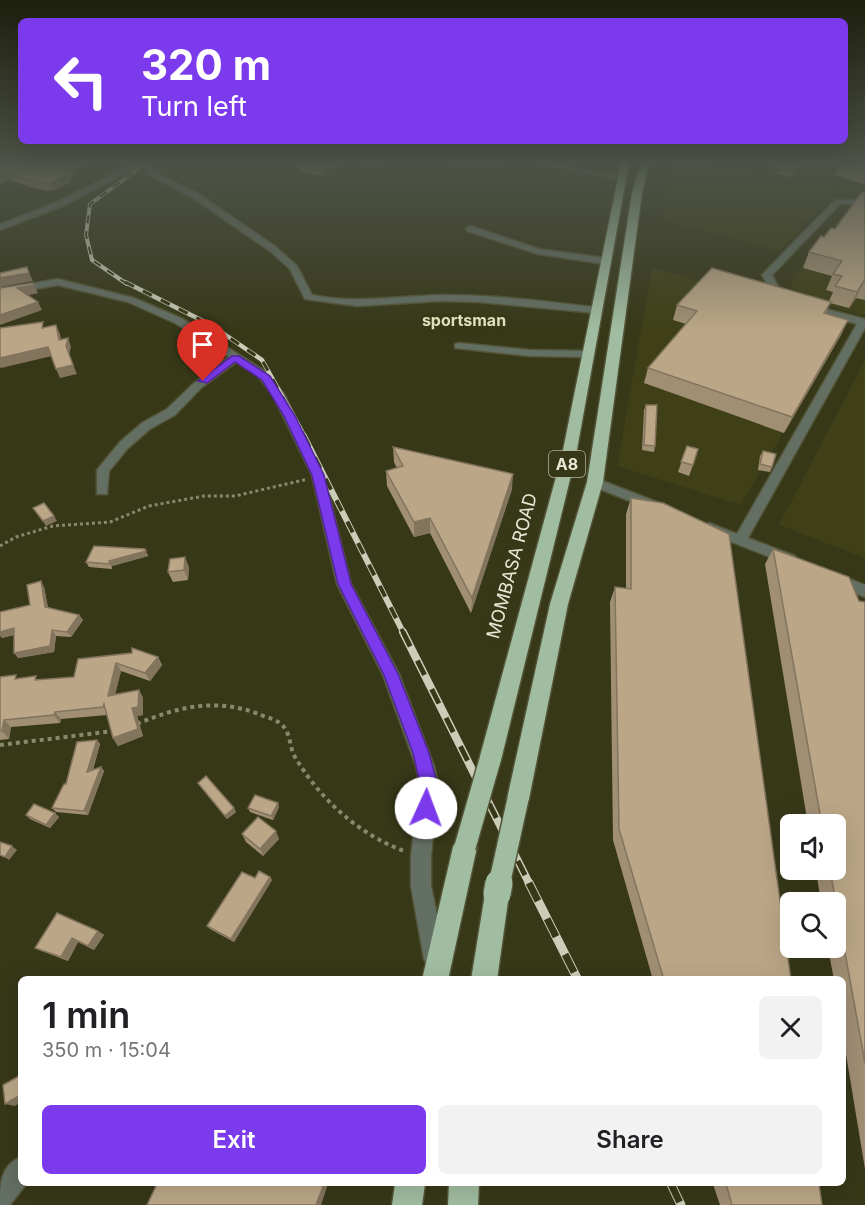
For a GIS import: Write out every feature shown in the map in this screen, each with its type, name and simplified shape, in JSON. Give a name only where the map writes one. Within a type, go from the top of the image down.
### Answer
[{"type":"highway","name":"MOMBASA ROAD","points":[[436,974],[465,847],[490,760],[569,455],[614,219]]},
{"type":"highway","name":"A8","points":[[485,976],[497,894],[559,604],[595,482],[633,219]]},
{"type":"highway","points":[[408,1205],[410,1186]]},
{"type":"highway","points":[[463,1205],[464,1186]]},
{"type":"street","points":[[0,227],[20,219]]},
{"type":"street","points":[[232,219],[294,267],[308,297],[367,303],[441,298],[481,299],[596,310]]},
{"type":"street","points":[[740,540],[864,323],[792,302],[777,294],[767,275],[821,219]]},
{"type":"street","points":[[470,229],[538,251],[605,261]]},
{"type":"street","points":[[0,292],[58,282],[105,292],[179,321],[269,381],[318,475],[344,584],[391,674],[425,766],[429,788],[421,856],[421,885],[436,974]]},
{"type":"street","points":[[459,346],[530,353],[588,354]]},
{"type":"street","points":[[102,491],[103,470],[124,445],[146,426],[171,412],[197,386],[235,358]]},
{"type":"street","points":[[595,482],[670,512]]},
{"type":"street","points":[[700,524],[804,566]]},
{"type":"street","points":[[825,575],[865,591]]},
{"type":"street","points":[[0,1198],[18,1173]]},
{"type":"path","points":[[0,546],[16,537],[53,526],[110,522],[149,506],[204,496],[235,496],[299,482],[318,475]]},
{"type":"path","points":[[132,726],[173,711],[218,702],[231,703],[270,719],[283,726],[295,758],[337,807],[377,840],[421,856]]},
{"type":"path","points":[[0,745],[123,729]]},
{"type":"shaded area","points":[[661,219],[809,219],[780,251]]},
{"type":"shaded area","points":[[839,219],[865,219],[865,316],[805,299],[790,283]]},
{"type":"shaded area","points":[[652,268],[847,322],[741,505],[617,466]]},
{"type":"shaded area","points":[[865,360],[865,558],[779,525]]},
{"type":"building","points":[[842,219],[865,219],[865,282],[857,292],[835,286],[842,276],[833,274],[842,261],[809,252],[821,236],[824,237],[831,228],[835,229]]},
{"type":"building","points":[[27,267],[29,273],[0,278],[0,273]]},
{"type":"building","points":[[712,268],[831,302],[824,313],[848,320],[792,417],[648,368],[697,311],[677,305]]},
{"type":"building","points":[[33,283],[34,285],[17,288],[38,302],[0,315],[0,288]]},
{"type":"building","points":[[43,322],[42,328],[56,325],[59,340],[68,338],[66,346],[73,365],[56,369],[48,347],[0,358],[0,328]]},
{"type":"building","points":[[646,405],[657,405],[655,446],[644,445]]},
{"type":"building","points":[[687,446],[698,449],[693,465],[681,462]]},
{"type":"building","points":[[393,447],[513,474],[472,598],[430,518],[414,522],[386,471],[403,466]]},
{"type":"building","points":[[763,451],[776,454],[772,467],[760,464]]},
{"type":"building","points":[[631,498],[663,503],[729,534],[780,901],[780,958],[788,958],[790,976],[663,976],[619,829],[615,587],[631,589]]},
{"type":"building","points":[[44,503],[54,516],[43,521],[33,508]]},
{"type":"building","points":[[94,546],[145,549],[146,551],[109,561],[110,564],[86,562]]},
{"type":"building","points":[[773,549],[849,577],[859,601],[865,602],[865,1063],[846,958],[846,892],[834,892],[832,880],[846,880],[846,814],[820,814]]},
{"type":"building","points":[[185,557],[184,570],[168,572],[170,559]]},
{"type":"building","points":[[41,581],[45,607],[79,615],[67,632],[52,630],[50,646],[14,653],[14,628],[0,632],[0,612],[30,605],[27,585]]},
{"type":"building","points":[[132,648],[158,657],[145,673],[116,663],[108,696],[139,690],[138,707],[132,708],[138,729],[113,738],[104,704],[103,707],[55,712],[54,715],[4,720],[2,731],[0,731],[0,677],[16,675],[15,679],[36,676],[35,680],[74,677],[78,659],[132,653]]},
{"type":"building","points":[[97,740],[87,772],[101,767],[84,811],[52,808],[66,784],[77,742]]},
{"type":"building","points":[[206,776],[234,808],[225,816],[198,783]]},
{"type":"building","points":[[255,795],[278,803],[271,816],[248,808]]},
{"type":"building","points":[[34,804],[55,813],[46,825],[26,815]]},
{"type":"building","points":[[258,817],[276,831],[260,849],[242,834]]},
{"type":"building","points":[[0,842],[12,846],[5,857],[0,855]]},
{"type":"building","points":[[259,871],[270,877],[231,939],[207,926],[242,872],[255,878]]},
{"type":"building","points":[[57,913],[98,931],[88,946],[72,938],[61,957],[35,948]]},
{"type":"building","points":[[18,1077],[18,1097],[5,1104],[3,1085]]},
{"type":"building","points":[[156,1186],[323,1186],[316,1205],[147,1205]]},
{"type":"building","points":[[727,1186],[819,1186],[822,1205],[732,1205]]},
{"type":"railway","points":[[88,219],[86,235],[92,260],[127,284]]},
{"type":"railway","points":[[125,282],[211,325],[262,360],[305,437]]},
{"type":"railway","points":[[304,436],[404,634]]},
{"type":"railway","points":[[403,632],[530,885]]},
{"type":"railway","points":[[529,883],[576,976]]},
{"type":"railway","points":[[672,1186],[681,1205]]},
{"type":"district","name":"sportsman","points":[[464,320]]},
{"type":"route","points":[[203,381],[235,358],[262,374],[278,394],[318,475],[335,537],[344,584],[391,674],[411,723],[429,783],[426,808]]}]
